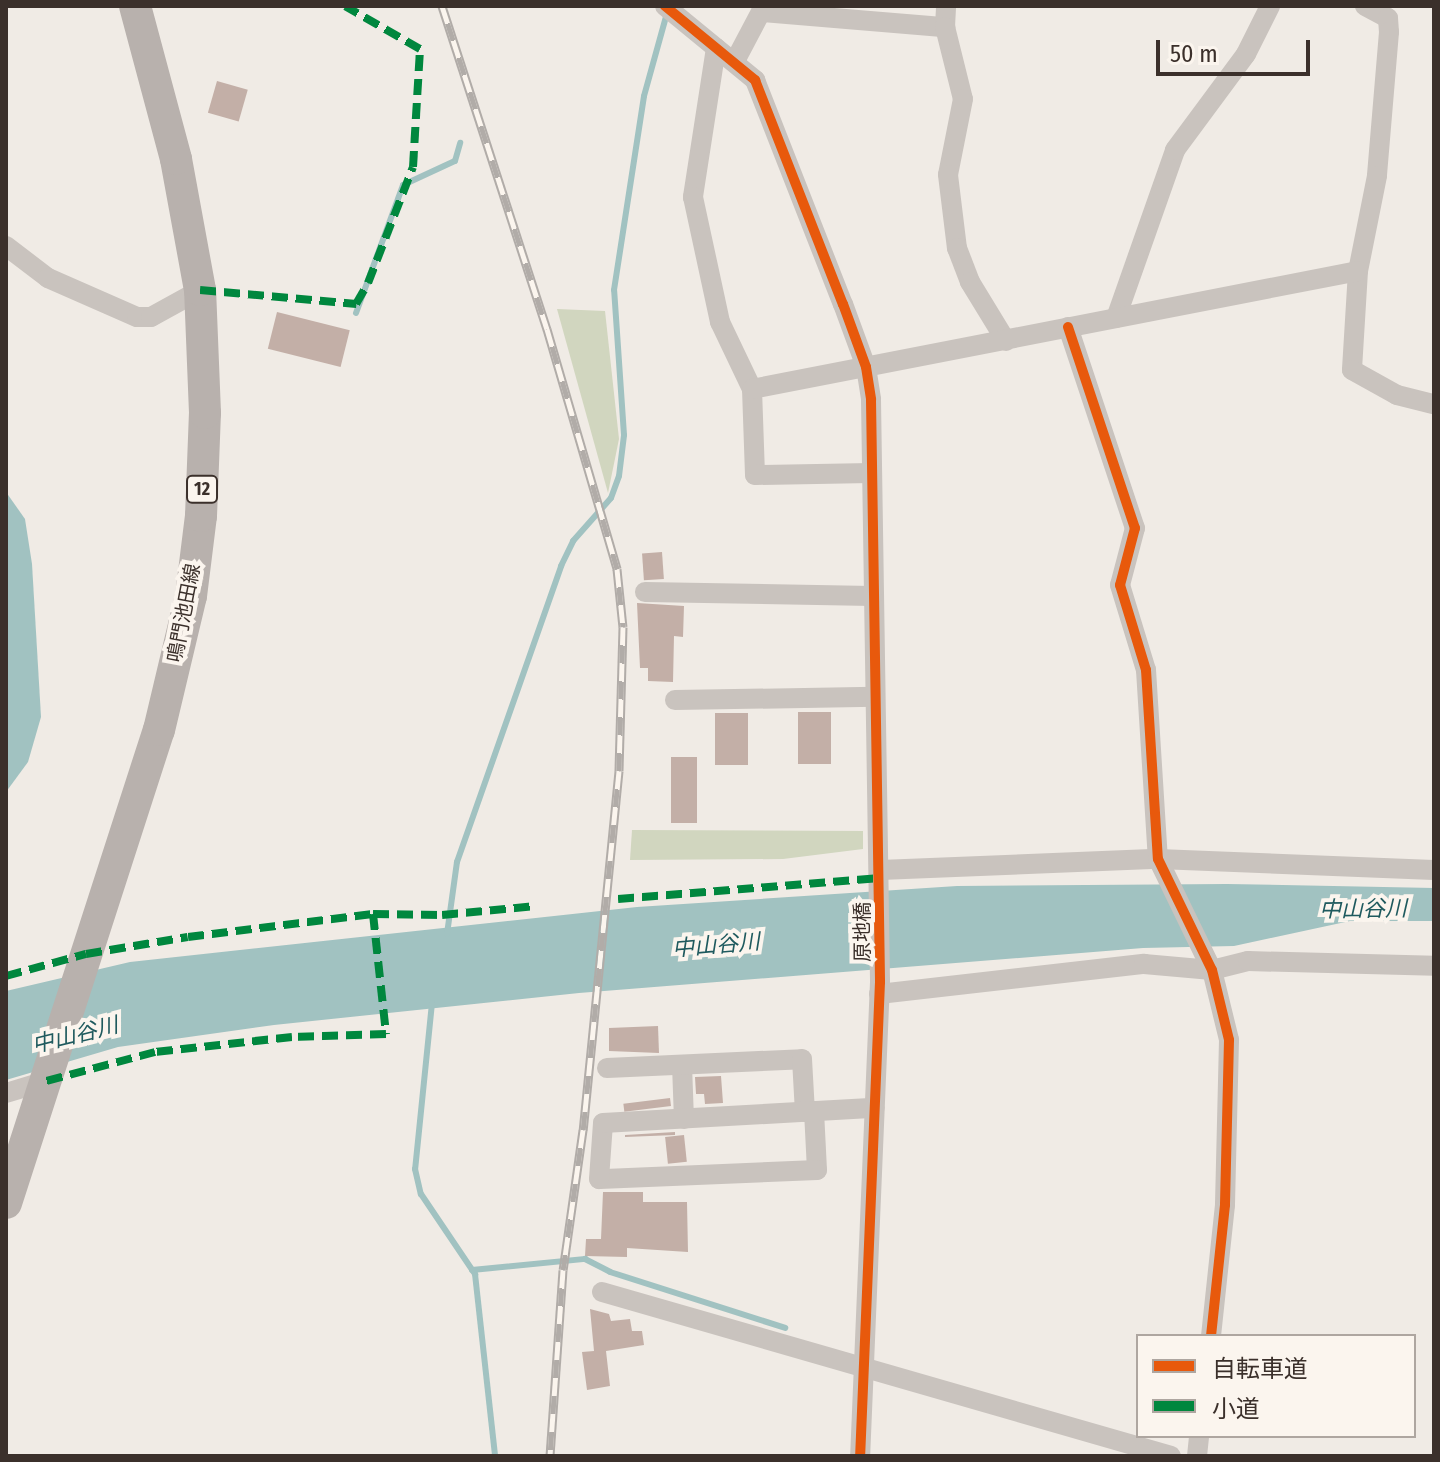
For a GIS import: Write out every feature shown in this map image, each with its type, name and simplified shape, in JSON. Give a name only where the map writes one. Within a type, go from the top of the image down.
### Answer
[{"type":"main road","name":"鳴門池田線","points":[[6,1203],[159,730],[191,596],[205,413],[200,290],[176,159],[135,6]]},
{"type":"street","points":[[1116,318],[1175,150],[1246,54],[1270,6]]},
{"type":"street","points":[[1365,6],[1388,18],[1389,32],[1377,176],[1358,271],[1352,370],[1397,395],[1434,404]]},
{"type":"street","points":[[735,61],[763,9],[946,16],[963,99],[948,175],[957,248],[970,282],[1006,341]]},
{"type":"street","name":"原地橋","points":[[672,13],[755,80],[866,367],[871,473],[880,988],[860,1456]]},
{"type":"street","points":[[716,48],[693,197],[720,322],[752,389],[755,475],[871,473]]},
{"type":"street","points":[[6,246],[48,278],[137,317],[151,317],[200,290]]},
{"type":"street","points":[[752,389],[1358,271]]},
{"type":"street","points":[[1068,327],[1135,528],[1120,585],[1146,670],[1160,867],[1208,964],[1229,1040],[1230,1119],[1211,1334]]},
{"type":"street","points":[[645,592],[872,596]]},
{"type":"street","points":[[675,700],[875,697]]},
{"type":"street","points":[[880,876],[1160,867],[1434,870]]},
{"type":"street","points":[[880,988],[1144,964],[1248,961],[1434,966]]},
{"type":"street","points":[[607,1068],[802,1059],[810,1112],[817,1170],[599,1179],[603,1123],[684,1119],[810,1112],[875,1108]]},
{"type":"street","points":[[682,1065],[684,1119]]},
{"type":"street","points":[[6,1093],[48,1076]]},
{"type":"street","points":[[602,1292],[1171,1456]]},
{"type":"green space","points":[[557,309],[605,311],[619,439],[608,493]]},
{"type":"green space","points":[[632,830],[863,831],[863,849],[783,859],[630,860]]},
{"type":"water","points":[[6,492],[25,519],[32,564],[41,717],[28,762],[6,792]]},
{"type":"water","name":"中山谷川","points":[[1227,884],[1434,888],[1434,921],[1350,921],[1234,946],[1143,948],[579,993],[274,1025],[118,1047],[6,1080],[6,991],[130,962],[637,907],[957,886]]},
{"type":"building","points":[[217,81],[248,90],[239,122],[208,113]]},
{"type":"building","points":[[277,312],[350,330],[341,367],[268,349]]},
{"type":"building","points":[[662,552],[664,579],[644,580],[642,553]]},
{"type":"building","points":[[637,603],[684,606],[683,637],[674,636],[673,682],[648,681],[648,668],[640,668]]},
{"type":"building","points":[[798,712],[831,712],[831,764],[798,764]]},
{"type":"building","points":[[715,713],[748,713],[748,765],[715,765]]},
{"type":"building","points":[[671,757],[697,757],[697,823],[671,823]]},
{"type":"building","points":[[658,1026],[659,1053],[609,1051],[609,1028]]},
{"type":"building","points":[[721,1076],[723,1103],[705,1104],[704,1094],[696,1094],[695,1077]]},
{"type":"building","points":[[670,1098],[671,1106],[624,1112],[623,1104]]},
{"type":"building","points":[[675,1132],[675,1135],[625,1137],[625,1135]]},
{"type":"building","points":[[684,1135],[687,1162],[668,1164],[665,1137]]},
{"type":"building","points":[[603,1192],[643,1192],[643,1202],[687,1202],[688,1252],[627,1248],[627,1257],[585,1256],[586,1239],[601,1239]]},
{"type":"building","points":[[590,1309],[609,1314],[611,1321],[630,1319],[632,1331],[642,1331],[644,1345],[606,1351],[610,1386],[587,1390],[582,1352],[594,1351]]},
{"type":"waterway","points":[[447,934],[457,862],[561,566],[573,541],[611,498],[619,476],[624,435],[614,290],[644,96],[667,13]]},
{"type":"waterway","points":[[356,313],[403,185],[455,161],[460,143]]},
{"type":"waterway","points":[[432,1003],[415,1169],[421,1194],[475,1274],[495,1456]]},
{"type":"waterway","points":[[472,1270],[585,1259],[610,1272],[785,1328]]},
{"type":"railway","points":[[442,6],[547,329],[617,569],[623,627],[619,771],[583,1130],[563,1270],[550,1456]]},
{"type":"marked path","points":[[200,290],[356,304],[368,283],[413,167],[420,49],[345,6]]},
{"type":"marked path","points":[[618,899],[880,878]]},
{"type":"marked path","points":[[373,914],[442,915],[536,906]]},
{"type":"marked path","points":[[6,976],[86,954],[188,937],[373,914],[386,1034],[292,1037],[155,1052],[46,1081]]},
{"type":"cycle path","points":[[665,6],[755,80],[866,367],[871,400],[880,982],[860,1456]]},
{"type":"cycle path","points":[[1068,327],[1135,528],[1120,585],[1146,670],[1158,859],[1212,970],[1229,1040],[1225,1205],[1211,1334]]}]
